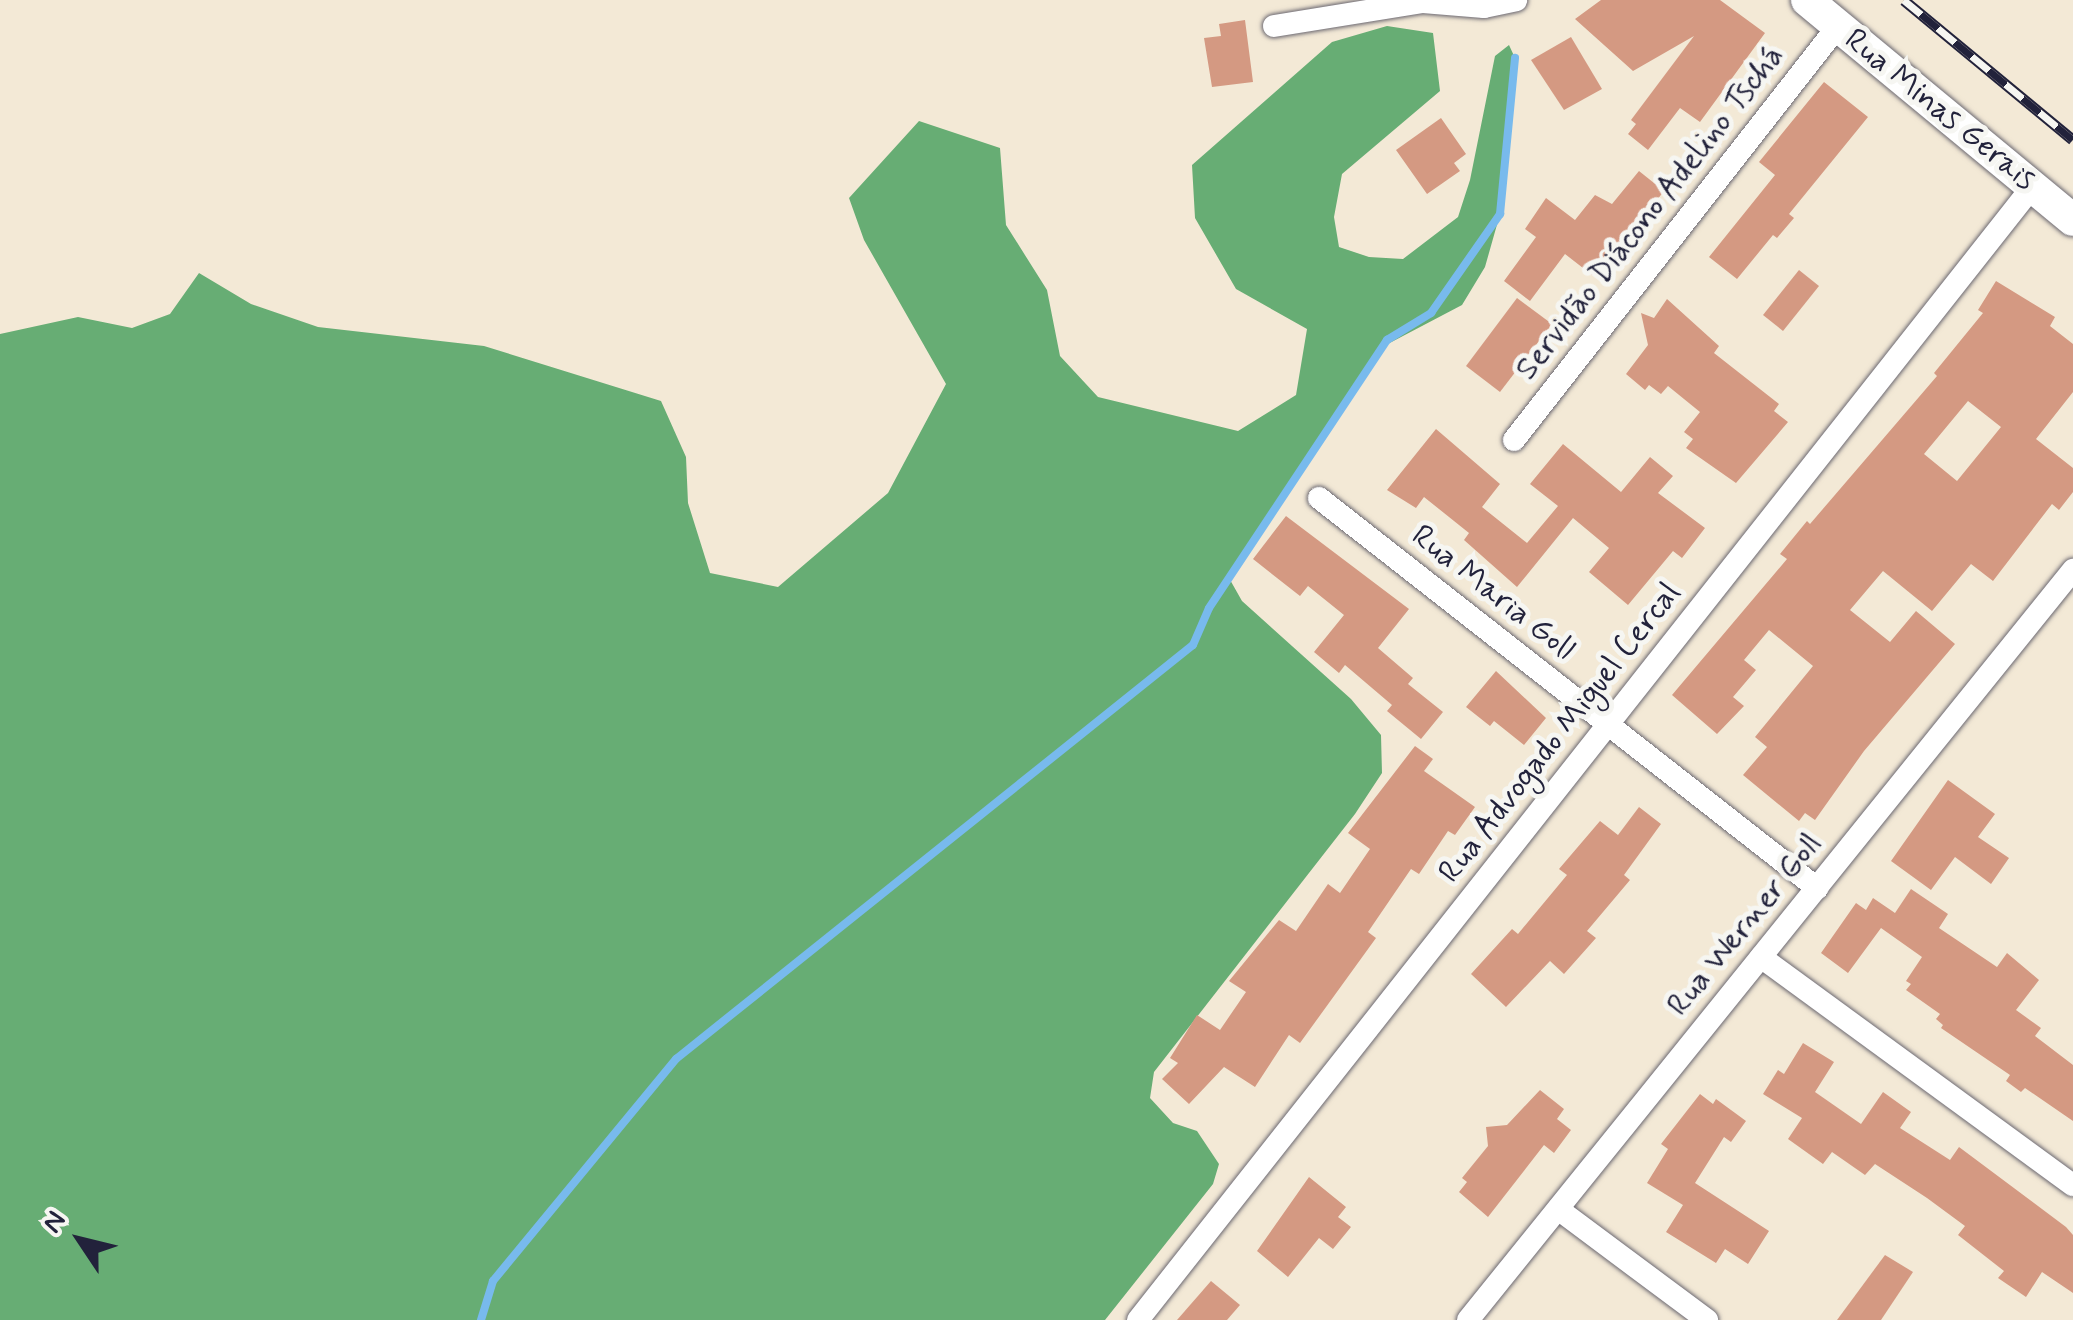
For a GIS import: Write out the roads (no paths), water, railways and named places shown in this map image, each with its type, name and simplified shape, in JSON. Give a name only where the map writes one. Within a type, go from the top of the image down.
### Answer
[{"type":"main road","name":"Rua Minas Gerais","points":[[1807,0],[2073,220]]},
{"type":"street","points":[[1274,26],[1423,2],[1484,7],[1516,0]]},
{"type":"street","name":"Servidão Diácono Adelino Tschá","points":[[1514,440],[1838,26]]},
{"type":"street","name":"Rua Advogado Miguel Cercal","points":[[1138,1320],[2034,186]]},
{"type":"street","name":"Rua Maria Goll","points":[[1318,498],[1817,888]]},
{"type":"street","name":"Rua Werner Goll","points":[[1468,1320],[2073,570]]},
{"type":"street","points":[[1761,956],[2073,1185]]},
{"type":"street","points":[[1558,1208],[1708,1320]]},
{"type":"waterway","points":[[481,1320],[493,1281],[676,1059],[1193,645],[1209,608],[1387,340],[1431,313],[1500,214],[1515,58]]},
{"type":"railway","points":[[1904,0],[2073,140]]}]
